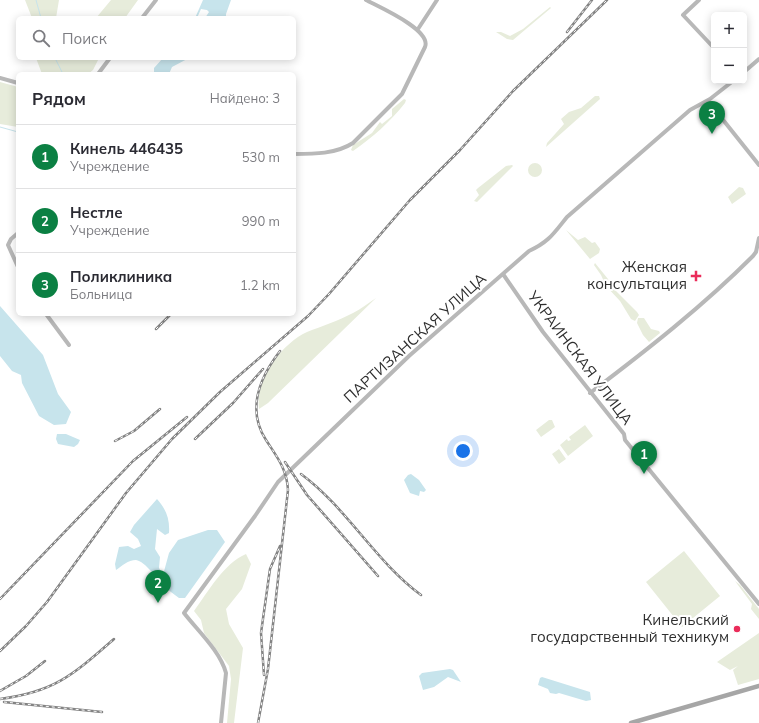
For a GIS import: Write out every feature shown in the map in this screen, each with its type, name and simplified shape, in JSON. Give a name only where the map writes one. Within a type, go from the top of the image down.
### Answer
[{"type":"main road","points":[[630,723],[759,686]]},
{"type":"street","points":[[144,16],[156,0]]},
{"type":"street","points":[[296,154],[344,149],[366,131],[400,97],[427,44],[418,29],[366,0]]},
{"type":"street","points":[[418,29],[437,0]]},
{"type":"street","points":[[699,0],[683,15],[711,45]]},
{"type":"street","points":[[747,69],[759,58]]},
{"type":"street","points":[[100,72],[108,60]]},
{"type":"street","points":[[0,78],[16,82]]},
{"type":"street","name":"ПАРТИЗАНСКАЯ УЛИЦА","points":[[221,723],[226,673],[224,667],[218,656],[184,613],[278,482],[409,356],[529,251],[543,244],[578,208],[690,110],[708,101],[729,84]]},
{"type":"street","points":[[708,101],[759,165]]},
{"type":"street","points":[[16,235],[9,242],[9,249],[16,263]]},
{"type":"street","points":[[590,393],[722,286],[753,256],[756,252],[759,238]]},
{"type":"street","name":"УКРАИНСКАЯ УЛИЦА","points":[[503,274],[538,326],[624,434],[625,440],[759,604]]},
{"type":"street","points":[[47,316],[69,345]]},
{"type":"green space","points":[[25,0],[59,0],[56,16],[31,16]]},
{"type":"green space","points":[[111,0],[138,0],[126,16],[98,16]]},
{"type":"green space","points":[[550,7],[551,8],[513,40],[507,39],[496,32],[501,32],[510,36],[523,29]]},
{"type":"green space","points":[[37,60],[98,60],[90,72],[41,72]]},
{"type":"green space","points":[[0,82],[16,86],[16,127],[0,124]]},
{"type":"green space","points":[[595,96],[599,96],[600,99],[546,147],[547,143],[564,124],[561,119],[569,112],[581,108]]},
{"type":"green space","points":[[404,99],[406,100],[405,103],[387,123],[360,146],[353,151],[351,150],[353,145],[372,133],[380,122],[382,124],[392,116],[392,109]]},
{"type":"green space","points":[[535,163],[540,165],[542,170],[540,175],[535,177],[530,175],[528,170],[530,165]]},
{"type":"green space","points":[[506,166],[513,166],[477,202],[474,201],[479,195],[476,190],[478,188]]},
{"type":"green space","points":[[739,187],[743,188],[746,194],[732,204],[728,197]]},
{"type":"green space","points":[[566,230],[578,240],[585,237],[592,243],[595,242],[600,249],[599,253],[590,259]]},
{"type":"green space","points":[[595,263],[608,279],[610,285],[637,312],[639,315],[635,321],[631,319],[620,301],[606,286],[594,265]]},
{"type":"green space","points":[[376,298],[268,403],[259,409],[261,386],[272,364],[288,345],[307,332],[359,310]]},
{"type":"green space","points":[[638,318],[644,318],[651,329],[659,331],[660,333],[649,342],[643,335],[637,323]]},
{"type":"green space","points":[[549,420],[552,420],[555,427],[541,437],[536,430]]},
{"type":"green space","points":[[585,425],[593,436],[568,456],[560,445],[567,439],[568,441],[571,440],[569,437]]},
{"type":"green space","points":[[559,449],[566,459],[559,464],[552,454]]},
{"type":"green space","points":[[684,551],[720,596],[682,627],[646,582]]},
{"type":"green space","points":[[246,554],[251,564],[242,589],[226,609],[229,624],[243,648],[234,723],[227,723],[231,679],[229,666],[204,633],[201,620],[194,611],[224,571],[238,558]]},
{"type":"green space","points":[[735,581],[759,609],[759,619],[751,609],[752,604]]},
{"type":"green space","points":[[759,633],[759,679],[738,685],[733,670],[738,666],[730,670],[717,662]]},
{"type":"water","points":[[203,0],[231,0],[226,16],[206,16],[209,12],[201,9],[198,16],[196,16]]},
{"type":"water","points":[[161,60],[185,60],[172,67],[170,72],[154,72],[154,68]]},
{"type":"water","points":[[0,306],[43,355],[58,394],[71,412],[66,424],[54,425],[39,416],[22,383],[21,375],[12,371],[0,356]]},
{"type":"water","points":[[57,434],[66,434],[80,440],[74,447],[58,444],[56,439]]},
{"type":"water","points":[[411,474],[419,480],[426,490],[424,492],[420,491],[419,496],[410,493],[404,480]]},
{"type":"water","points":[[157,499],[165,510],[169,523],[169,533],[165,535],[157,529],[155,549],[160,557],[159,568],[163,575],[169,553],[178,540],[208,530],[217,530],[225,542],[185,598],[179,598],[168,590],[140,561],[130,561],[116,570],[115,564],[119,547],[128,546],[134,549],[141,546],[138,539],[130,532],[134,525]]},
{"type":"water","points":[[450,669],[453,670],[461,682],[448,677],[434,687],[423,690],[419,676],[422,673]]},
{"type":"water","points":[[542,677],[590,692],[591,700],[586,701],[559,693],[550,693],[548,689],[538,685],[540,678]]},
{"type":"waterway","points":[[36,0],[40,16]]},
{"type":"waterway","points":[[56,60],[62,72]]},
{"type":"waterway","points":[[0,127],[16,131]]},
{"type":"railway","points":[[567,32],[592,0]]},
{"type":"railway","points":[[0,651],[26,626],[47,602],[126,493],[172,439],[220,392],[308,316],[329,294],[410,200],[460,150],[513,91],[607,0]]},
{"type":"railway","points":[[156,329],[169,316]]},
{"type":"railway","points":[[258,723],[268,669],[288,490],[284,469],[260,428],[256,405],[262,382],[280,351]]},
{"type":"railway","points":[[195,439],[233,403],[263,369]]},
{"type":"railway","points":[[115,441],[134,431],[160,409]]},
{"type":"railway","points":[[0,599],[133,461],[187,417]]},
{"type":"railway","points":[[285,462],[307,495],[378,576]]},
{"type":"railway","points":[[301,474],[333,502],[389,567],[421,595]]},
{"type":"railway","points":[[264,675],[261,633],[270,569],[280,546]]},
{"type":"railway","points":[[0,699],[35,692],[63,680],[75,672],[114,639]]},
{"type":"railway","points":[[0,691],[26,676],[45,661]]},
{"type":"railway","points":[[4,702],[102,712]]},
{"type":"place","name":"Поликлиника","points":[[712,134]]},
{"type":"place","name":"Женская консультация","points":[[696,276]]},
{"type":"place","name":"Кинель 446435","points":[[644,474]]},
{"type":"place","name":"Нестле","points":[[158,603]]},
{"type":"place","name":"Кинельский государственный техникум","points":[[737,629]]}]
